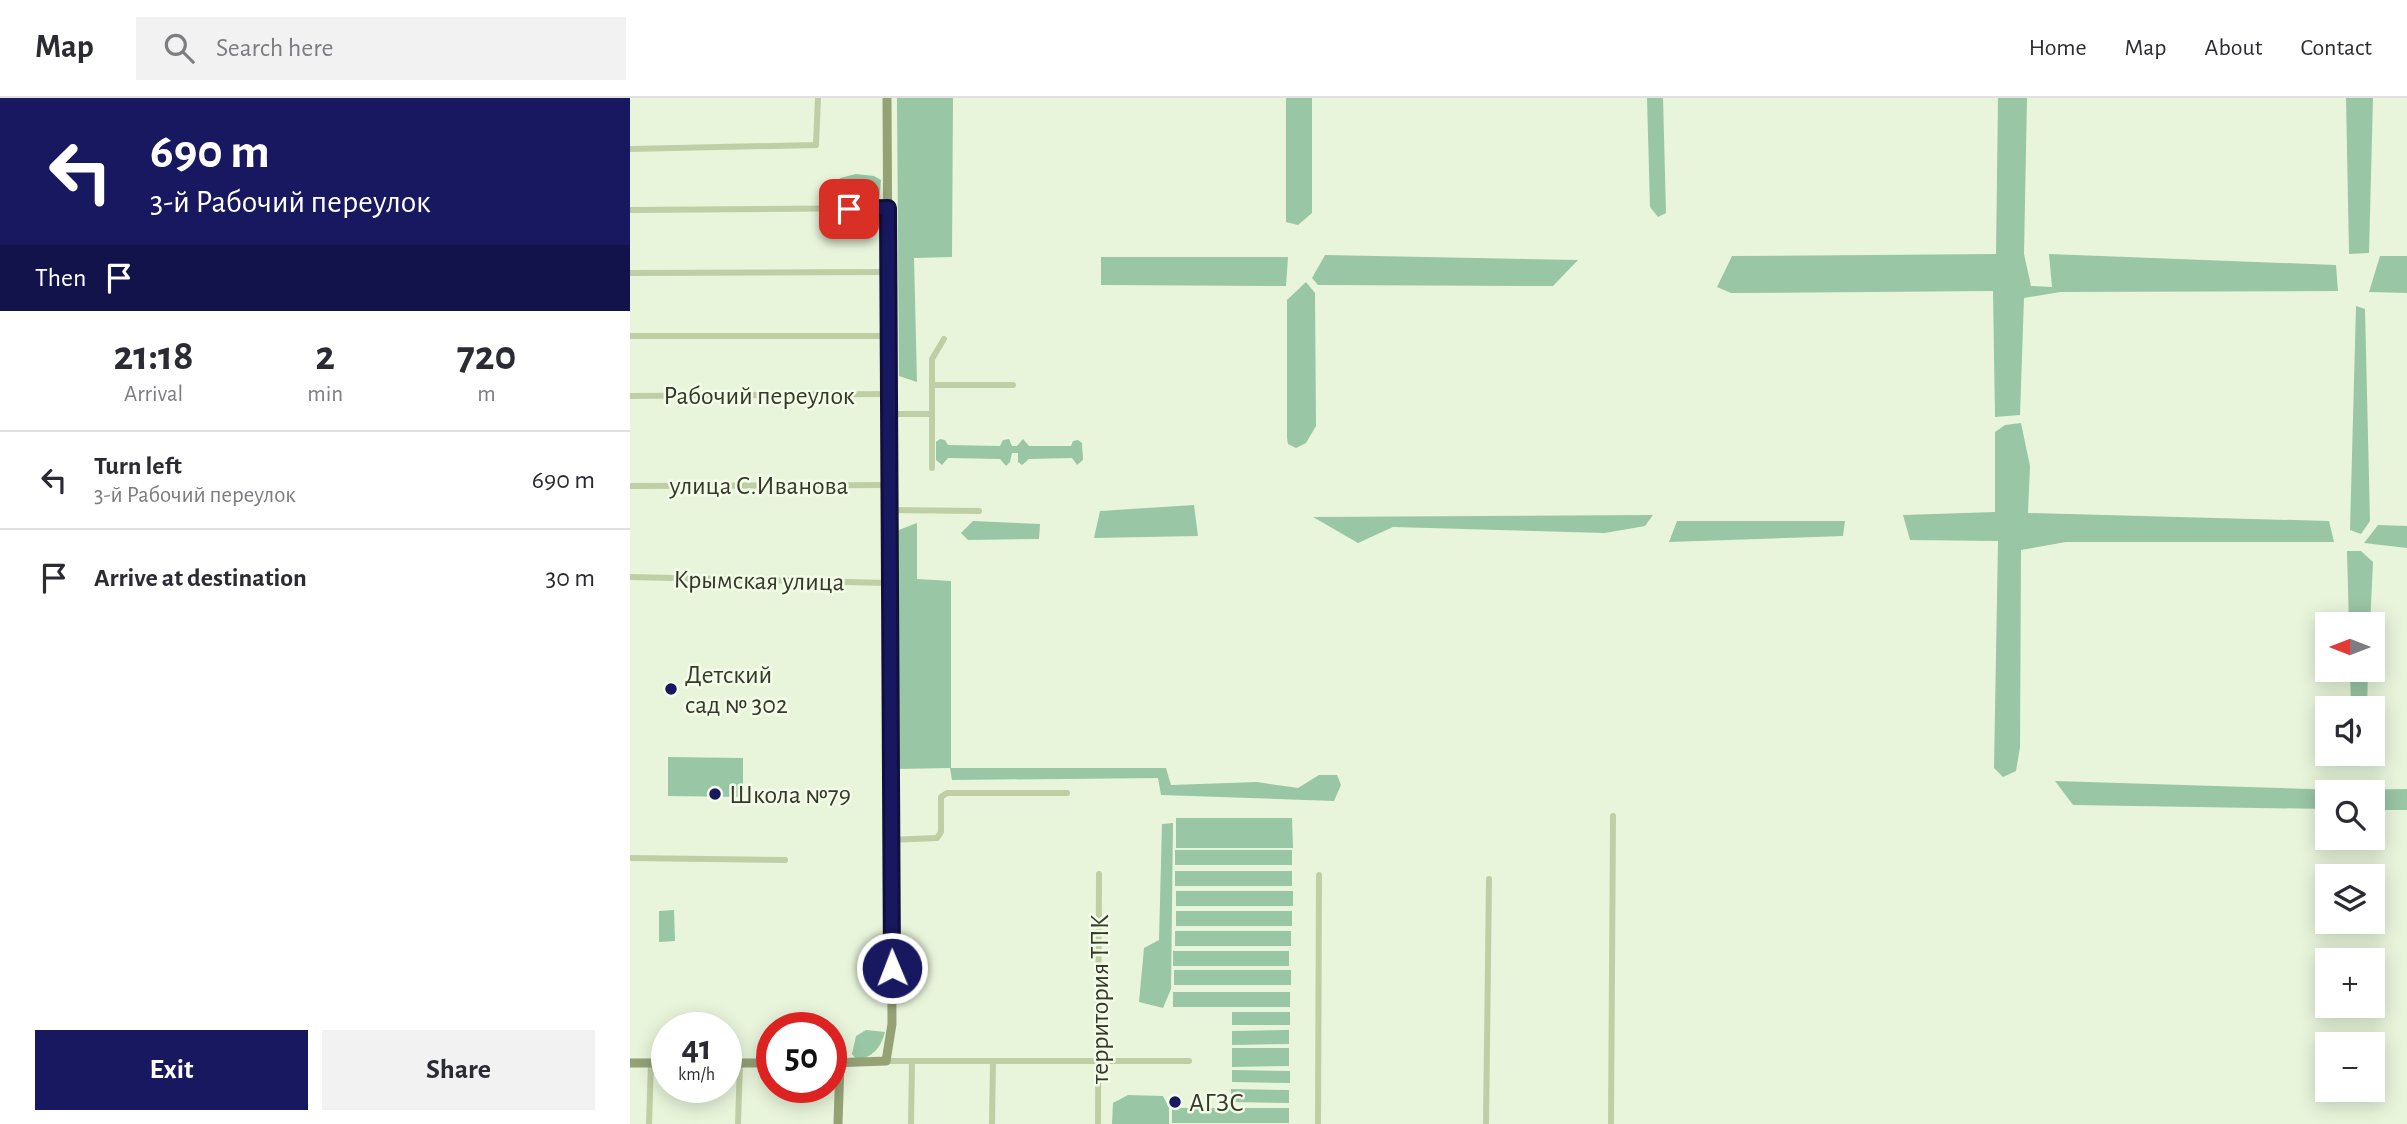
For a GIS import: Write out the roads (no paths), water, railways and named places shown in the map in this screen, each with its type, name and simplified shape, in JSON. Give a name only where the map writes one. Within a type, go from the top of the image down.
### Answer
[{"type":"main road","points":[[847,1063],[886,1061],[892,1024],[887,98]]},
{"type":"main road","points":[[630,1063],[651,1063]]},
{"type":"main road","points":[[837,1103],[838,1124]]},
{"type":"street","points":[[630,149],[816,145],[818,98]]},
{"type":"street","points":[[630,210],[888,208]]},
{"type":"street","points":[[630,273],[888,272]]},
{"type":"street","points":[[630,336],[888,336]]},
{"type":"street","points":[[932,468],[932,359],[944,339]]},
{"type":"street","points":[[932,385],[1013,385]]},
{"type":"street","name":"Рабочий переулок","points":[[630,396],[888,394]]},
{"type":"street","points":[[888,414],[932,414]]},
{"type":"street","name":"улица С.Иванова","points":[[630,486],[888,485]]},
{"type":"street","points":[[888,510],[979,511]]},
{"type":"street","name":"Крымская улица","points":[[630,577],[888,583]]},
{"type":"street","points":[[889,840],[937,838],[941,832],[942,797],[947,793],[1067,793]]},
{"type":"street","points":[[1611,1124],[1613,816]]},
{"type":"street","points":[[630,858],[785,860]]},
{"type":"street","name":"территория ТПК","points":[[1098,1124],[1099,874]]},
{"type":"street","points":[[1318,1124],[1320,875]]},
{"type":"street","points":[[1486,1124],[1489,878]]},
{"type":"street","points":[[886,1061],[1189,1061]]},
{"type":"street","points":[[911,1124],[912,1061]]},
{"type":"street","points":[[992,1124],[993,1061]]},
{"type":"street","points":[[649,1124],[651,1063]]},
{"type":"street","points":[[738,1124],[739,1103]]},
{"type":"place","name":"Детский сад № 302","points":[[671,689]]},
{"type":"place","name":"Школа №79","points":[[715,794]]},
{"type":"place","name":"АГЗС","points":[[1175,1102]]}]
